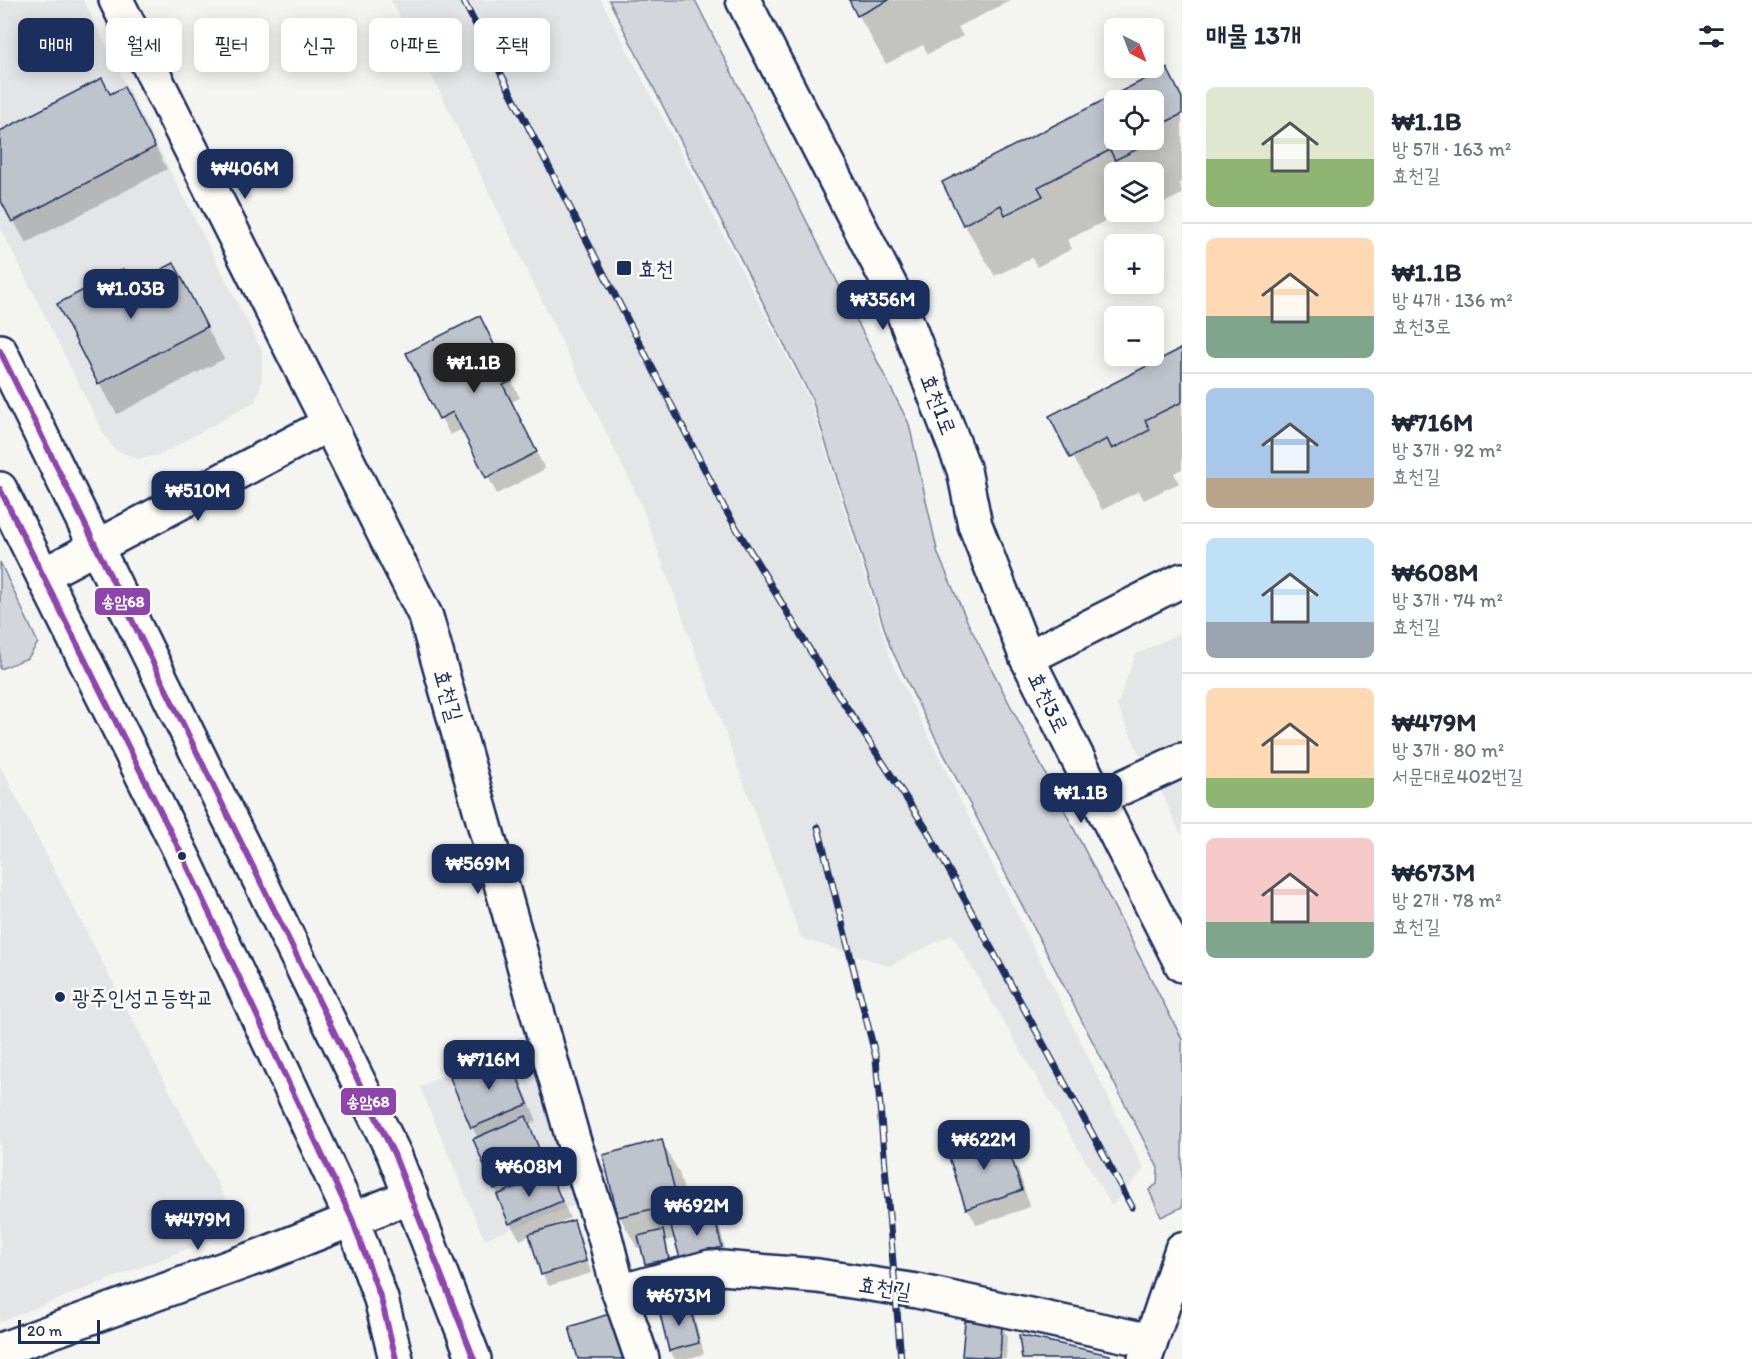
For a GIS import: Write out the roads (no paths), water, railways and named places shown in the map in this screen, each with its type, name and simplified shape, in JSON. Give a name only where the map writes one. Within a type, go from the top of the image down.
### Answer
[{"type":"street","name":"효천길","points":[[116,0],[426,617],[573,1138],[605,1237],[619,1292],[642,1359]]},
{"type":"street","name":"효천1로","points":[[743,0],[901,307],[964,470],[975,525],[1027,658]]},
{"type":"street","points":[[0,351],[389,1144],[474,1359]]},
{"type":"street","points":[[43,574],[329,424]]},
{"type":"street","points":[[0,489],[183,857],[352,1219],[381,1299],[396,1359]]},
{"type":"street","name":"효천3로","points":[[1182,580],[1027,658],[1182,965]]},
{"type":"street","points":[[1097,799],[1182,760]]},
{"type":"street","points":[[0,1350],[260,1256],[411,1196]]},
{"type":"street","points":[[1148,1350],[1174,1305],[1182,1249]]},
{"type":"street","name":"효천길","points":[[619,1292],[710,1267],[818,1276],[917,1291],[1148,1350]]},
{"type":"railway","points":[[463,0],[725,509],[817,662],[927,830],[1132,1207]]},
{"type":"railway","points":[[818,827],[876,1058],[901,1359]]},
{"type":"place","name":"효천","points":[[624,268]]},
{"type":"place","name":"광주인성고등학교","points":[[60,997]]}]
